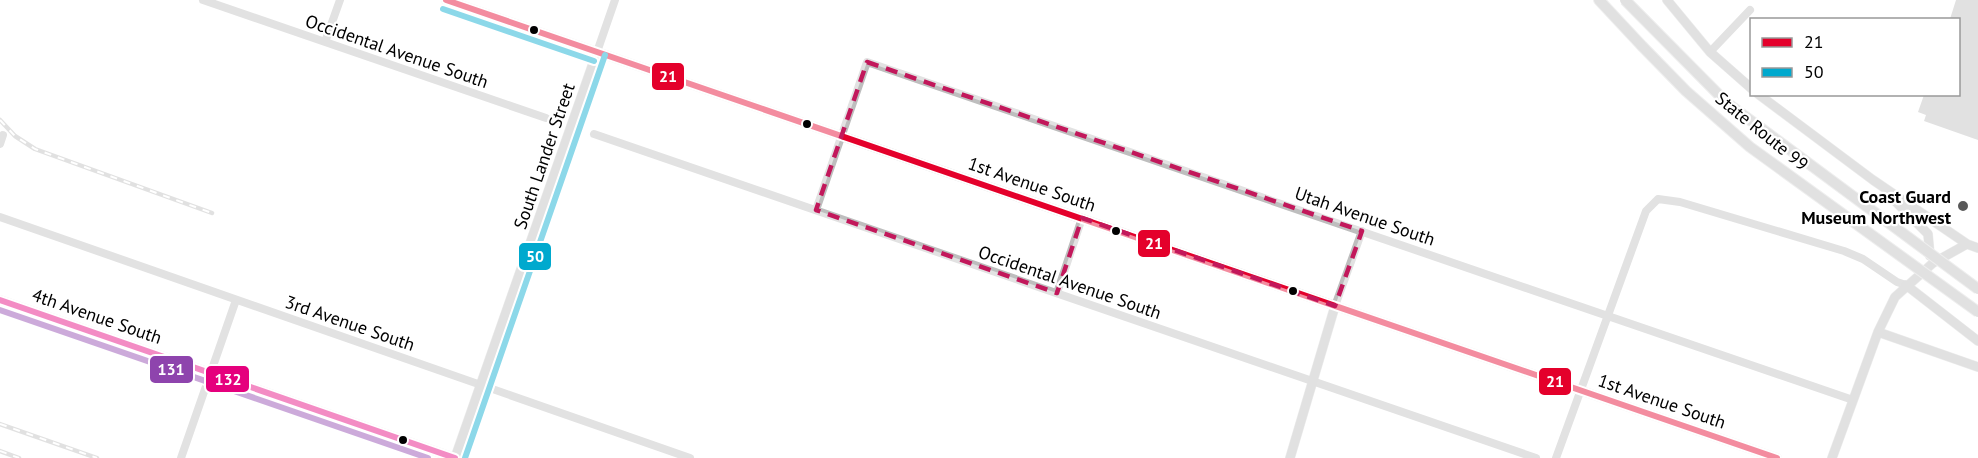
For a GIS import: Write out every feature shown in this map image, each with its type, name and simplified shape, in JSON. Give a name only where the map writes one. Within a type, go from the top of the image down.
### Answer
[{"type":"highway","name":"State Route 99","points":[[1625,0],[1727,103],[1978,289]]},
{"type":"highway","name":"State Route 99","points":[[1602,3],[1686,91],[1750,147],[1978,312]]},
{"type":"main road","name":"1st Avenue South","points":[[446,0],[1777,458]]},
{"type":"main road","points":[[1667,0],[1710,52],[1750,87]]},
{"type":"main road","name":"South Lander Street","points":[[455,458],[597,52]]},
{"type":"main road","points":[[1761,96],[1873,180],[1967,244],[1978,248]]},
{"type":"main road","points":[[1873,180],[1928,234],[1933,263]]},
{"type":"main road","points":[[1832,458],[1878,332],[1895,297],[1933,263],[1967,244]]},
{"type":"main road","points":[[1906,285],[1978,341]]},
{"type":"main road","name":"4th Avenue South","points":[[0,300],[455,458]]},
{"type":"main road","points":[[1290,458],[1335,306]]},
{"type":"main road","points":[[1878,332],[1978,367]]},
{"type":"street","name":"Occidental Avenue South","points":[[204,0],[546,118]]},
{"type":"street","points":[[325,42],[340,0]]},
{"type":"street","name":"South Lander Street","points":[[597,52],[615,0]]},
{"type":"street","points":[[1710,52],[1750,10]]},
{"type":"street","name":"Utah Avenue South","points":[[842,136],[867,62],[1853,400]]},
{"type":"street","points":[[0,144],[3,135]]},
{"type":"street","name":"Occidental Avenue South","points":[[594,135],[1536,458]]},
{"type":"street","points":[[816,210],[842,136]]},
{"type":"street","points":[[1556,458],[1646,211],[1660,198],[1844,251],[1906,285]]},
{"type":"street","name":"3rd Avenue South","points":[[0,217],[690,458]]},
{"type":"street","points":[[1057,293],[1082,218]]},
{"type":"street","points":[[1335,306],[1362,231]]},
{"type":"street","points":[[181,458],[236,300]]},
{"type":"highlighted area","points":[[867,62],[1362,231],[1335,306],[1082,218],[1057,293],[816,210]]},
{"type":"shaded area","points":[[1956,0],[1978,0],[1978,140],[1924,121],[1926,115],[1918,112],[1924,96],[1960,96],[1960,18],[1950,18]]},
{"type":"railway","points":[[0,120],[15,136],[35,149],[212,213]]},
{"type":"railway","points":[[0,424],[97,458]]},
{"type":"railway","points":[[0,451],[19,458]]},
{"type":"transit line","name":"21","points":[[446,0],[1777,458]]},
{"type":"transit line","name":"50","points":[[443,9],[594,61]]},
{"type":"transit line","name":"50","points":[[465,458],[605,55]]},
{"type":"transit line","name":"132","points":[[0,300],[455,458]]},
{"type":"transit line","name":"131","points":[[0,310],[428,458]]},
{"type":"place","name":"Coast Guard Museum Northwest","points":[[1963,206]]}]
